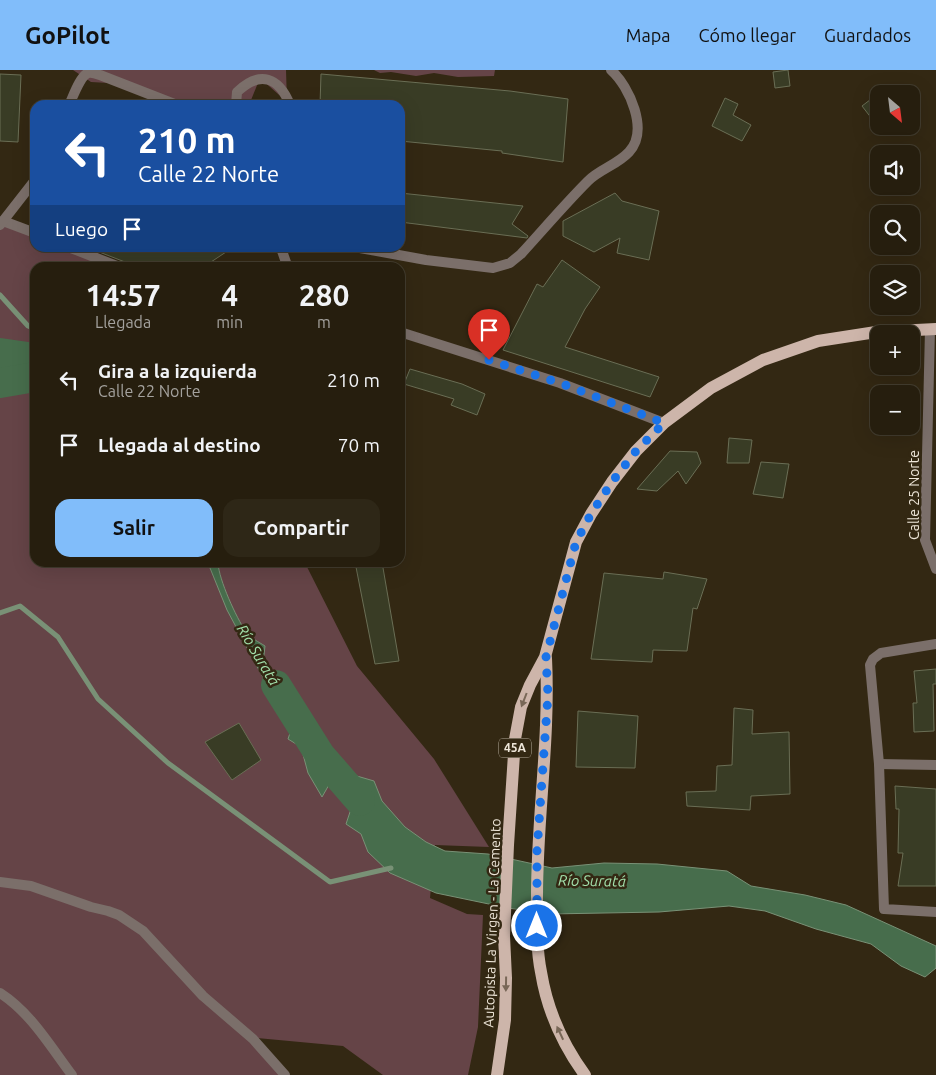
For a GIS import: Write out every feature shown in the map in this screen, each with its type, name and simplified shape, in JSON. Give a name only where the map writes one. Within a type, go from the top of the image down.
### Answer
[{"type":"main road","name":"Autopista La Virgen - La Cemento","points":[[497,1075],[505,1020],[504,936],[515,739],[521,707],[530,685],[546,657],[576,542],[591,514],[612,482],[636,451],[664,423],[711,388],[763,360],[818,342],[876,332],[933,329]]},
{"type":"main road","name":"Autopista La Virgen - La Cemento","points":[[546,657],[548,695],[537,851],[537,926],[540,971],[552,1016],[572,1057],[585,1075]]},
{"type":"street","points":[[382,252],[426,260],[493,268],[510,264],[590,179],[617,163],[630,151],[638,123],[628,90],[611,70]]},
{"type":"street","points":[[72,100],[82,77],[87,73],[100,75],[164,100]]},
{"type":"street","points":[[236,100],[237,92],[246,83],[261,78],[275,82],[288,100]]},
{"type":"street","points":[[30,186],[1,223],[30,232]]},
{"type":"street","points":[[81,252],[107,262]]},
{"type":"street","name":"Calle 25 Norte","points":[[933,329],[925,540],[936,569]]},
{"type":"street","points":[[405,334],[560,383],[664,423]]},
{"type":"street","points":[[927,499],[935,456]]},
{"type":"street","points":[[927,545],[936,551]]},
{"type":"street","points":[[936,644],[881,653],[873,659],[870,666],[879,764],[884,909],[936,912]]},
{"type":"street","points":[[879,764],[936,764]]},
{"type":"street","points":[[0,882],[31,886],[108,911],[119,915],[143,931],[203,996],[253,1039],[285,1075]]},
{"type":"street","points":[[0,993],[35,1025],[72,1075]]},
{"type":"shaded area","points":[[73,70],[286,70],[287,100],[260,78],[251,100],[152,100],[125,84],[91,82]]},
{"type":"shaded area","points":[[374,70],[495,70],[494,76],[458,77],[434,73],[416,76],[391,72],[380,73]]},
{"type":"shaded area","points":[[4,226],[30,234],[30,252],[85,252],[106,262],[30,262],[30,567],[307,567],[357,666],[434,759],[489,847],[435,845],[430,898],[467,914],[483,915],[478,1027],[468,1075],[383,1075],[343,1046],[257,1038],[286,1075],[0,1075],[0,230]]},
{"type":"water","points":[[30,367],[30,374],[0,380],[0,373]]},
{"type":"water","points":[[219,567],[221,579],[229,598],[246,632],[265,646],[263,663],[299,714],[296,732],[310,741],[326,767],[374,781],[382,801],[405,827],[426,842],[445,851],[488,854],[552,868],[604,863],[657,864],[727,871],[751,886],[805,895],[846,905],[936,946],[936,968],[925,977],[901,966],[871,944],[816,929],[765,911],[729,906],[659,912],[550,914],[508,908],[436,893],[390,873],[368,852],[361,834],[346,824],[352,806],[330,783],[322,797],[308,773],[301,747],[288,739],[291,730],[227,610],[210,568]]},
{"type":"building","points":[[788,70],[790,86],[775,88],[773,72]]},
{"type":"building","points":[[0,74],[21,75],[18,142],[0,141]]},
{"type":"building","points":[[321,74],[510,91],[568,99],[563,162],[502,153],[502,151],[405,141],[405,100],[320,100]]},
{"type":"building","points":[[725,98],[738,104],[733,115],[751,125],[742,141],[712,126]]},
{"type":"building","points":[[870,100],[870,116],[862,106]]},
{"type":"building","points":[[615,193],[622,201],[659,211],[649,260],[617,253],[620,238],[594,252],[563,236],[563,221]]},
{"type":"building","points":[[405,194],[523,206],[512,224],[528,236],[527,238],[405,223]]},
{"type":"building","points":[[99,252],[226,252],[211,262],[125,262]]},
{"type":"building","points":[[562,260],[600,287],[585,309],[565,347],[659,377],[650,397],[503,350],[537,284],[543,287]]},
{"type":"building","points":[[410,369],[462,384],[485,394],[477,415],[451,405],[454,399],[405,384]]},
{"type":"building","points":[[729,438],[752,440],[749,463],[727,463]]},
{"type":"building","points":[[670,451],[697,452],[701,463],[686,484],[678,471],[657,491],[637,489]]},
{"type":"building","points":[[761,462],[789,464],[783,498],[753,494]]},
{"type":"building","points":[[356,567],[383,567],[399,661],[375,664]]},
{"type":"building","points":[[664,572],[707,579],[697,609],[693,608],[687,651],[653,650],[652,662],[591,659],[604,573],[663,579]]},
{"type":"building","points":[[936,669],[936,684],[933,684],[934,731],[914,732],[913,703],[917,703],[914,671]]},
{"type":"building","points":[[734,708],[753,710],[752,734],[789,732],[790,794],[751,796],[750,810],[687,806],[686,792],[716,791],[717,766],[732,765]]},
{"type":"building","points":[[578,711],[638,716],[635,768],[576,767]]},
{"type":"building","points":[[239,723],[261,760],[232,780],[205,742]]},
{"type":"building","points":[[895,786],[936,789],[936,886],[898,886],[903,853],[898,853],[899,809],[896,809]]},
{"type":"waterway","points":[[0,295],[30,327]]},
{"type":"waterway","points":[[0,353],[30,357]]},
{"type":"waterway","name":"Río Suratá","points":[[0,383],[30,378]]},
{"type":"waterway","points":[[0,613],[20,606],[58,637],[98,699],[168,763],[330,882],[391,868]]},
{"type":"waterway","name":"Río Suratá","points":[[276,685],[320,755],[360,801]]},
{"type":"route","points":[[489,360],[560,383],[664,423],[636,451],[612,482],[591,514],[576,542],[546,657],[548,695],[537,851],[537,926]]}]
